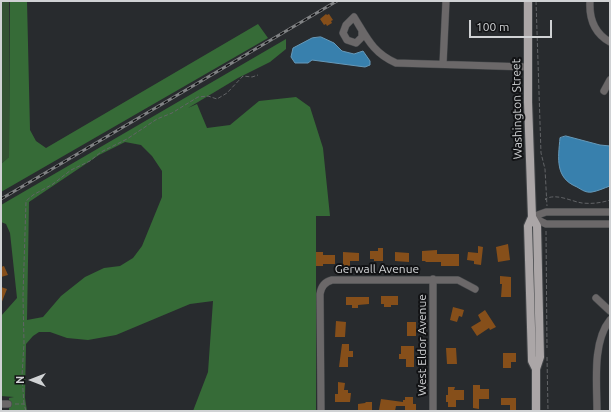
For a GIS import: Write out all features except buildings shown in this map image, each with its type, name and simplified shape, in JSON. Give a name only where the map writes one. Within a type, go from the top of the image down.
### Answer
[{"type":"main road","name":"Washington Street","points":[[528,1],[528,67],[532,217],[528,226],[532,361],[536,369],[536,411]]},
{"type":"street","points":[[443,64],[446,1]]},
{"type":"street","points":[[590,1],[591,18],[596,29],[610,42]]},
{"type":"street","points":[[372,47],[347,40],[343,33],[346,24],[354,18],[372,47],[386,59],[396,63],[528,67]]},
{"type":"street","points":[[356,43],[362,36],[362,31]]},
{"type":"street","points":[[604,91],[610,80]]},
{"type":"street","points":[[532,217],[546,212],[610,212]]},
{"type":"street","points":[[532,217],[546,224],[610,224]]},
{"type":"street","name":"West Eldor Avenue","points":[[433,279],[433,411]]},
{"type":"street","name":"Gerwall Avenue","points":[[321,411],[321,289],[326,282],[329,280],[458,280],[475,289]]},
{"type":"street","points":[[596,298],[610,311]]},
{"type":"street","points":[[597,411],[598,349],[602,334],[610,320]]},
{"type":"path","points":[[26,411],[22,376],[24,343],[23,296],[26,201],[33,195],[53,184],[71,170],[90,161],[101,152],[127,139],[198,97],[208,96],[217,99],[227,93],[243,76],[258,76]]},
{"type":"path","points":[[547,203],[545,198],[549,197],[556,197],[581,203],[598,203],[610,200]]},
{"type":"path","points":[[4,404],[24,404]]},
{"type":"green space","points":[[1,1],[9,1],[9,157],[1,164]]},
{"type":"green space","points":[[10,1],[27,1],[30,130],[36,141],[46,148],[258,24],[268,38],[1,192],[1,164],[9,157]]},
{"type":"green space","points":[[286,39],[286,49],[270,62],[238,78],[188,108],[197,104],[207,128],[230,125],[259,101],[296,97],[310,107],[323,148],[330,216],[316,216],[316,411],[193,411],[208,372],[213,301],[190,304],[116,335],[88,340],[67,338],[50,332],[39,332],[26,344],[25,398],[27,411],[9,411],[9,398],[14,397],[1,396],[1,316],[17,298],[10,233],[6,224],[1,222],[1,205]],"holes":[[[125,142],[141,145],[152,156],[162,171],[162,197],[142,246],[133,258],[120,266],[104,268],[85,277],[61,296],[43,317],[27,320],[29,202],[99,155]]]},
{"type":"water","points":[[321,37],[334,43],[342,51],[354,54],[363,51],[370,61],[370,65],[365,67],[312,60],[308,63],[295,63],[291,57],[293,48],[312,38]]},
{"type":"water","points":[[566,136],[600,145],[610,146],[610,186],[594,192],[588,192],[570,183],[565,178],[561,173],[559,153],[560,138]]},
{"type":"railway","points":[[1,199],[337,1]]}]
